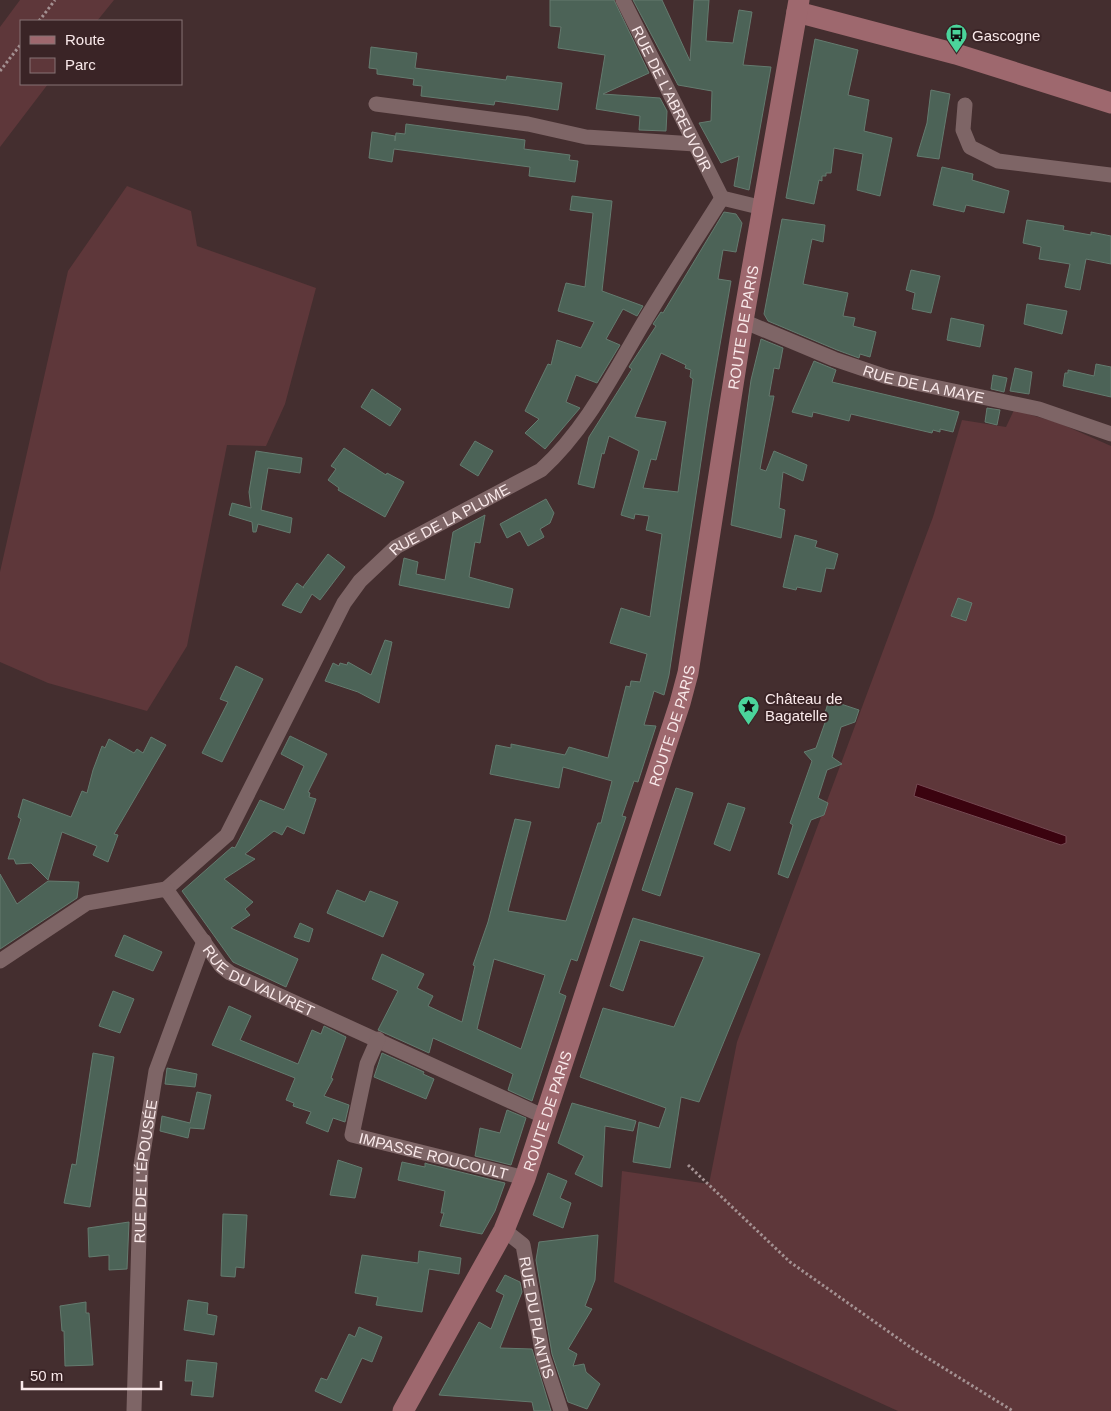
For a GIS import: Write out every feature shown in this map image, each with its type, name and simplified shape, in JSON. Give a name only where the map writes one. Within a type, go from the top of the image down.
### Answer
[{"type":"main road","points":[[798,6],[1111,103]]},
{"type":"main road","name":"ROUTE DE PARIS","points":[[403,1411],[504,1230],[525,1178],[662,761],[688,673],[743,321],[798,6]]},
{"type":"street","name":"RUE DE L'ABREUVOIR","points":[[623,0],[722,198]]},
{"type":"street","points":[[376,104],[528,124],[586,137],[695,144]]},
{"type":"street","points":[[965,105],[963,130],[970,147],[998,161],[1111,175]]},
{"type":"street","points":[[722,198],[763,208]]},
{"type":"street","name":"RUE DE LA PLUME","points":[[166,889],[227,836],[344,603],[360,581],[396,547],[541,470],[558,454],[586,421],[662,291],[722,198]]},
{"type":"street","name":"RUE DE LA MAYE","points":[[743,321],[834,359],[887,377],[1039,409],[1111,434]]},
{"type":"street","points":[[0,962],[86,903],[166,889]]},
{"type":"street","name":"RUE DU VALVRET","points":[[166,889],[221,966],[230,972],[545,1117]]},
{"type":"street","name":"RUE DE L'ÉPOUSÉE","points":[[134,1411],[141,1165],[156,1071],[204,941]]},
{"type":"street","name":"IMPASSE ROUCOULT","points":[[378,1039],[367,1064],[352,1135],[525,1178]]},
{"type":"street","name":"RUE DU PLANTIS","points":[[504,1230],[523,1244],[544,1356],[560,1411]]},
{"type":"path","points":[[39,20],[55,0]]},
{"type":"path","points":[[0,71],[20,45]]},
{"type":"path","points":[[688,1165],[790,1262],[913,1349],[1013,1411]]},
{"type":"green space","points":[[20,0],[114,0],[98,20],[20,20],[20,85],[47,85],[0,147],[0,27]]},
{"type":"green space","points":[[127,186],[191,211],[197,246],[316,288],[285,404],[266,446],[227,445],[187,646],[147,711],[48,683],[0,662],[0,572],[68,271]]},
{"type":"green space","points":[[1014,410],[1059,423],[1111,446],[1111,1411],[898,1411],[614,1282],[622,1171],[709,1184],[737,1042],[933,517],[962,420],[1006,427]]},
{"type":"shaded area","points":[[917,784],[1066,836],[1066,843],[1061,845],[914,796]]},
{"type":"building","points":[[550,0],[614,0],[649,73],[603,94],[660,98],[667,111],[666,131],[639,130],[640,116],[596,109],[605,55],[558,48],[561,27],[550,26]]},
{"type":"building","points":[[633,0],[662,0],[690,61],[694,0],[709,0],[706,41],[733,43],[739,10],[752,12],[743,65],[771,67],[749,190],[734,186],[739,156],[721,163],[699,123],[711,121],[712,91],[678,85]]},
{"type":"building","points":[[815,39],[858,50],[848,95],[869,100],[864,131],[892,138],[880,196],[857,190],[863,154],[834,148],[831,173],[826,173],[826,176],[822,176],[822,181],[819,180],[814,204],[786,198]]},
{"type":"building","points":[[371,47],[417,53],[415,68],[506,80],[507,76],[562,83],[558,110],[495,101],[494,105],[421,96],[422,86],[413,85],[414,79],[377,74],[377,69],[369,68]]},
{"type":"building","points":[[931,90],[950,94],[939,159],[917,156],[927,123]]},
{"type":"building","points":[[406,124],[525,140],[524,149],[570,155],[569,160],[578,161],[575,182],[529,176],[530,167],[394,149],[392,162],[369,158],[372,132],[395,136],[395,141],[396,133],[405,134]]},
{"type":"building","points":[[942,167],[973,174],[972,180],[1009,191],[1004,213],[966,205],[964,212],[933,205]]},
{"type":"building","points":[[572,196],[612,201],[602,291],[643,306],[637,316],[623,309],[606,339],[620,345],[597,383],[576,375],[566,402],[580,408],[545,449],[525,433],[539,419],[525,411],[548,364],[551,365],[557,340],[581,348],[594,322],[558,311],[566,283],[585,287],[593,213],[570,210]]},
{"type":"building","points":[[724,212],[736,214],[742,223],[736,252],[723,250],[718,279],[731,281],[709,408],[669,675],[664,695],[654,691],[644,725],[656,726],[638,782],[634,781],[622,816],[626,817],[577,961],[571,959],[559,993],[566,996],[532,1101],[508,1090],[513,1074],[433,1038],[429,1053],[378,1030],[398,991],[372,979],[382,954],[424,974],[417,988],[433,996],[428,1006],[462,1022],[475,966],[473,965],[488,922],[515,819],[531,822],[508,911],[566,921],[598,823],[601,823],[612,781],[563,767],[559,788],[490,774],[496,745],[511,748],[511,744],[565,755],[569,747],[608,758],[626,686],[630,687],[631,681],[640,682],[647,654],[610,643],[621,608],[650,617],[662,534],[646,530],[649,516],[635,514],[634,519],[621,515],[639,451],[609,436],[604,454],[602,453],[594,488],[578,484],[589,437],[632,369],[629,367],[656,326],[653,324],[661,312],[663,313]],"holes":[[[661,353],[686,365],[685,368],[691,370],[690,377],[693,379],[678,492],[643,488],[651,459],[656,460],[666,422],[635,417]],[[494,959],[545,975],[521,1049],[477,1029]]]},
{"type":"building","points":[[782,219],[825,225],[823,242],[812,239],[803,284],[848,293],[843,316],[855,318],[853,326],[876,332],[870,357],[860,354],[859,358],[768,321],[764,314]]},
{"type":"building","points":[[1027,220],[1064,226],[1063,230],[1111,236],[1111,264],[1086,259],[1080,290],[1065,287],[1070,264],[1039,259],[1041,247],[1023,243]]},
{"type":"building","points":[[911,270],[940,276],[931,313],[912,309],[915,293],[906,290]]},
{"type":"building","points":[[1027,304],[1067,311],[1062,334],[1024,324]]},
{"type":"building","points":[[951,318],[984,325],[980,347],[947,340]]},
{"type":"building","points":[[761,339],[783,348],[779,369],[774,368],[769,396],[774,396],[760,469],[766,471],[774,451],[807,465],[803,481],[783,472],[779,508],[785,510],[781,538],[731,525],[751,380]]},
{"type":"building","points":[[814,361],[836,370],[832,382],[959,412],[953,432],[940,429],[940,432],[933,430],[932,433],[851,414],[849,421],[813,412],[812,417],[792,412]]},
{"type":"building","points":[[1096,364],[1111,367],[1111,397],[1063,386],[1065,373],[1068,373],[1068,370],[1094,376]]},
{"type":"building","points":[[1015,368],[1032,372],[1029,394],[1010,391]]},
{"type":"building","points":[[993,375],[1007,378],[1004,392],[991,389]]},
{"type":"building","points":[[372,389],[401,409],[390,426],[361,407]]},
{"type":"building","points":[[987,408],[1000,410],[997,425],[985,422]]},
{"type":"building","points":[[475,441],[493,451],[478,476],[460,465]]},
{"type":"building","points":[[344,448],[386,475],[387,473],[404,482],[385,517],[338,490],[339,488],[328,480],[336,469],[331,466]]},
{"type":"building","points":[[256,451],[302,458],[300,473],[268,468],[261,510],[292,518],[290,533],[258,524],[256,532],[253,532],[252,522],[229,515],[232,503],[251,508],[249,492]]},
{"type":"building","points":[[546,499],[554,513],[550,523],[540,529],[544,537],[528,546],[520,531],[507,538],[500,524]]},
{"type":"building","points":[[485,515],[480,543],[475,542],[469,577],[513,589],[509,608],[399,585],[404,558],[418,562],[416,574],[445,580],[453,532]]},
{"type":"building","points":[[795,535],[817,541],[815,547],[838,554],[834,569],[826,568],[821,592],[797,587],[796,590],[783,587]]},
{"type":"building","points":[[328,554],[345,567],[320,600],[312,594],[301,613],[282,605],[297,583],[304,588]]},
{"type":"building","points":[[958,598],[972,603],[966,621],[951,616]]},
{"type":"building","points":[[385,640],[392,642],[379,703],[358,692],[325,681],[333,663],[339,666],[340,663],[347,665],[348,662],[371,675]]},
{"type":"building","points":[[236,666],[263,679],[222,762],[202,753],[228,702],[220,699]]},
{"type":"building","points":[[829,700],[859,710],[855,722],[841,727],[832,757],[842,764],[827,770],[818,798],[828,803],[824,815],[811,820],[788,878],[778,874],[793,825],[790,823],[812,761],[804,752],[816,748],[827,717],[824,716]]},
{"type":"building","points":[[290,736],[327,754],[308,792],[310,793],[309,797],[316,799],[304,834],[287,826],[282,835],[274,831],[245,854],[255,859],[224,879],[253,902],[245,909],[250,915],[231,928],[298,959],[286,987],[233,962],[182,891],[232,847],[235,848],[260,800],[284,810],[304,766],[281,754]]},
{"type":"building","points":[[151,737],[166,745],[114,834],[118,835],[108,862],[93,855],[97,846],[62,832],[48,880],[31,863],[16,864],[14,859],[8,859],[21,819],[18,817],[23,799],[71,817],[82,791],[87,793],[102,746],[105,748],[109,739],[134,753],[137,749],[143,753]]},
{"type":"building","points":[[676,788],[693,793],[660,896],[642,890]]},
{"type":"building","points":[[728,803],[745,808],[730,851],[714,844]]},
{"type":"building","points":[[0,874],[17,904],[48,881],[79,882],[77,898],[0,949]]},
{"type":"building","points":[[337,890],[365,902],[370,891],[398,902],[383,937],[327,913]]},
{"type":"building","points":[[633,918],[760,954],[699,1102],[681,1097],[670,1168],[633,1162],[639,1122],[659,1128],[666,1108],[580,1077],[603,1008],[674,1027],[704,957],[640,940],[623,991],[610,986]]},
{"type":"building","points":[[300,923],[313,929],[309,942],[294,937]]},
{"type":"building","points":[[124,935],[162,952],[153,971],[115,956]]},
{"type":"building","points":[[113,991],[134,999],[120,1033],[99,1026]]},
{"type":"building","points":[[229,1006],[251,1016],[240,1040],[298,1064],[312,1030],[321,1034],[324,1026],[346,1037],[331,1078],[333,1079],[324,1096],[349,1105],[345,1122],[333,1118],[328,1132],[306,1123],[311,1112],[293,1106],[294,1103],[286,1100],[295,1078],[212,1045]]},
{"type":"building","points":[[93,1053],[114,1057],[90,1207],[64,1203],[72,1164],[76,1165]]},
{"type":"building","points":[[382,1053],[424,1072],[423,1074],[434,1079],[426,1099],[374,1077]]},
{"type":"building","points":[[167,1068],[197,1074],[195,1087],[165,1084]]},
{"type":"building","points":[[197,1092],[211,1095],[204,1129],[190,1128],[188,1138],[160,1131],[162,1116],[190,1123]]},
{"type":"building","points":[[572,1103],[636,1121],[633,1131],[605,1126],[602,1187],[575,1174],[584,1156],[558,1143]]},
{"type":"building","points":[[507,1110],[526,1118],[511,1165],[475,1156],[480,1128],[500,1133]]},
{"type":"building","points":[[338,1160],[362,1168],[355,1198],[330,1195]]},
{"type":"building","points":[[402,1162],[425,1167],[425,1163],[505,1183],[495,1211],[482,1234],[440,1226],[444,1213],[441,1213],[445,1191],[398,1180]]},
{"type":"building","points":[[548,1173],[567,1181],[560,1198],[571,1203],[563,1228],[533,1215]]},
{"type":"building","points":[[223,1214],[247,1215],[244,1268],[236,1267],[235,1277],[221,1276]]},
{"type":"building","points":[[129,1222],[127,1269],[109,1270],[109,1255],[89,1257],[88,1228]]},
{"type":"building","points":[[598,1235],[595,1280],[585,1306],[592,1309],[568,1349],[577,1354],[573,1366],[584,1364],[586,1372],[600,1384],[587,1409],[568,1402],[552,1354],[536,1260],[539,1242]]},
{"type":"building","points":[[419,1251],[461,1258],[459,1274],[429,1269],[422,1312],[376,1305],[378,1297],[355,1293],[362,1255],[418,1263]]},
{"type":"building","points":[[505,1275],[520,1282],[522,1292],[500,1348],[532,1349],[551,1411],[534,1411],[532,1402],[439,1395],[479,1322],[491,1329],[504,1295],[496,1291]]},
{"type":"building","points":[[188,1300],[208,1303],[207,1314],[217,1316],[214,1335],[184,1330]]},
{"type":"building","points":[[86,1302],[86,1313],[89,1313],[93,1365],[65,1366],[64,1331],[62,1331],[60,1306]]},
{"type":"building","points":[[359,1327],[382,1337],[372,1362],[362,1358],[341,1403],[315,1391],[321,1378],[327,1380],[349,1334],[355,1337]]},
{"type":"building","points":[[187,1360],[217,1363],[213,1397],[191,1395],[193,1381],[185,1381]]},
{"type":"place","name":"Gascogne","points":[[956,54]]},
{"type":"place","name":"Château de Bagatelle","points":[[749,726]]}]
